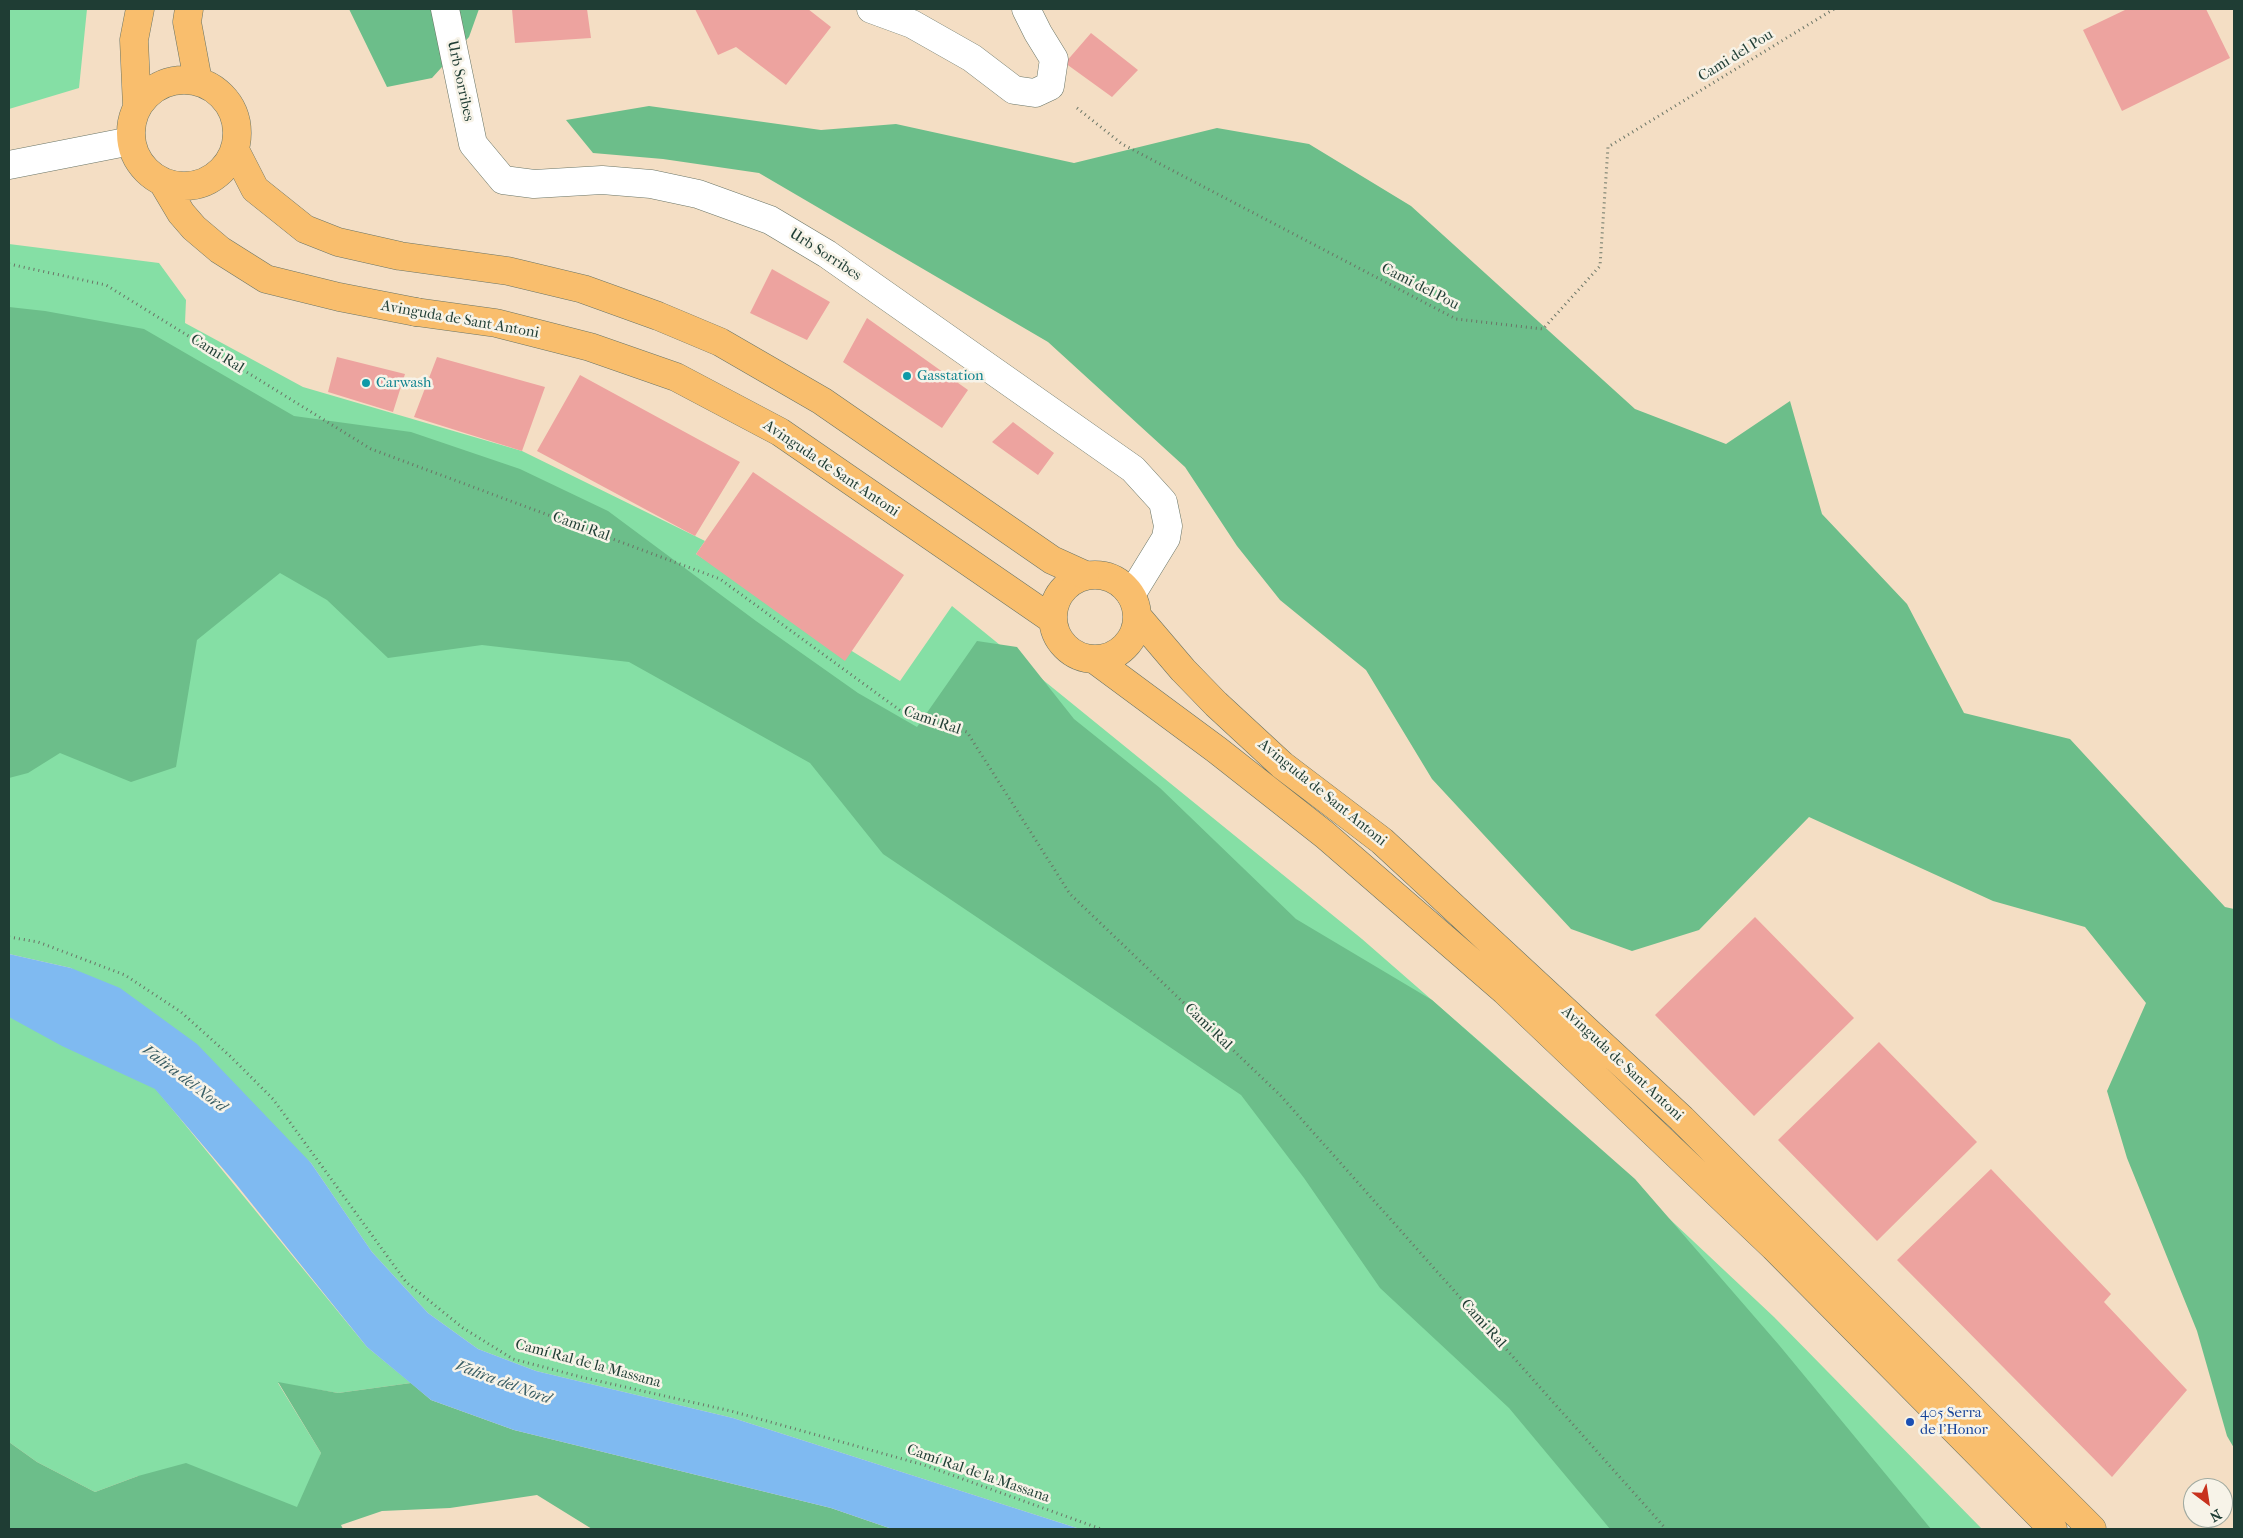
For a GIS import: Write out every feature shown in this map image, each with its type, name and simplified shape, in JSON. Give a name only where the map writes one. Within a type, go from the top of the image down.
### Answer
[{"type":"main road","points":[[138,107],[134,40],[140,9]]},
{"type":"main road","points":[[189,9],[187,22],[198,81]]},
{"type":"main road","points":[[180,80],[198,81],[214,88],[232,108],[238,133],[235,150],[226,166],[213,178],[205,182],[179,186],[162,181],[142,165],[131,141],[132,124],[138,107],[148,93],[163,84],[180,80]]},
{"type":"main road","points":[[235,150],[255,189],[305,228],[338,242],[400,256],[508,272],[583,289],[658,316],[720,342],[822,400],[1052,560],[1085,575],[1106,576],[1116,580],[1134,606],[1132,638],[1125,646],[1106,658],[1094,659],[1074,654],[1059,640],[1053,620],[1054,605],[1061,592],[1071,581],[1085,575]]},
{"type":"main road","name":"Avinguda de Sant Antoni","points":[[162,181],[181,214],[194,228],[220,250],[266,279],[339,297],[416,312],[496,323],[590,346],[676,377],[780,432],[1053,620]]},
{"type":"main road","name":"Avinguda de Sant Antoni","points":[[1134,606],[1183,670],[1216,704],[1282,766],[1382,841],[1682,1119],[2092,1529]]},
{"type":"main road","name":"Avinguda de Sant Antoni","points":[[1094,659],[1150,703],[1210,744],[1326,835],[1505,991],[1774,1247],[2053,1529]]},
{"type":"street","name":"Urb Sorribes","points":[[445,9],[473,144],[503,180],[534,184],[602,180],[651,184],[698,194],[770,220],[827,254],[1133,469],[1163,502],[1168,526],[1166,538],[1134,606]]},
{"type":"street","points":[[871,9],[912,24],[972,58],[1014,90],[1035,92],[1050,86],[1054,59],[1026,9]]},
{"type":"street","points":[[9,165],[131,141]]},
{"type":"path","name":"Cami del Pou","points":[[1050,86],[1122,144],[1456,319],[1543,329],[1600,266],[1608,148],[1834,9]]},
{"type":"path","name":"Cami Ral","points":[[9,264],[106,285],[371,449],[720,579],[901,711],[967,732],[1070,894],[1280,1095],[1666,1529]]},
{"type":"path","name":"Camí Ral de la Massana","points":[[9,938],[38,942],[125,976],[181,1012],[230,1056],[272,1099],[406,1282],[463,1328],[513,1359],[585,1378],[731,1411],[924,1466],[1101,1529]]},
{"type":"green space","points":[[9,9],[87,9],[79,88],[9,109]]},
{"type":"green space","points":[[349,9],[479,9],[469,37],[432,78],[387,87]]},
{"type":"green space","points":[[649,106],[821,130],[896,124],[1074,163],[1217,128],[1309,144],[1411,206],[1635,409],[1726,444],[1790,401],[1822,514],[1907,604],[1964,713],[2070,739],[2225,907],[2234,909],[2234,1448],[2227,1436],[2197,1331],[2127,1158],[2107,1091],[2146,1003],[2085,927],[1993,901],[1809,817],[1699,930],[1632,951],[1571,929],[1432,779],[1366,670],[1280,600],[1237,546],[1185,467],[1048,342],[759,173],[663,159],[593,153],[566,120]]},
{"type":"green space","points":[[9,244],[159,263],[186,300],[185,323],[303,387],[522,451],[705,541],[696,554],[900,681],[952,606],[1362,939],[1495,1055],[1774,1317],[1982,1529],[1080,1529],[733,1418],[536,1371],[478,1349],[428,1313],[372,1252],[311,1163],[71,968],[9,954]]},
{"type":"green space","points":[[9,307],[45,311],[144,329],[294,416],[411,432],[520,469],[608,511],[756,621],[858,693],[917,727],[977,641],[1017,647],[1074,719],[1160,788],[1296,919],[1432,1000],[1635,1179],[1779,1345],[1931,1529],[1610,1529],[1509,1408],[1380,1288],[1304,1178],[1241,1095],[883,854],[810,763],[629,662],[482,645],[388,658],[327,600],[280,573],[197,640],[176,767],[131,782],[60,753],[28,773],[9,778]]},
{"type":"green space","points":[[9,1016],[155,1088],[367,1347],[411,1383],[338,1393],[278,1383],[321,1453],[300,1517],[138,1476],[95,1492],[37,1462],[9,1442]]},
{"type":"green space","points":[[278,1382],[338,1393],[411,1383],[431,1400],[514,1430],[831,1508],[892,1529],[592,1529],[537,1495],[450,1508],[382,1511],[341,1525],[343,1529],[9,1529],[9,1442],[37,1462],[95,1492],[138,1476],[186,1463],[297,1507],[321,1453]]},
{"type":"water","name":"Valira del Nord","points":[[9,954],[71,968],[120,988],[197,1044],[311,1163],[372,1252],[428,1313],[478,1349],[536,1371],[733,1418],[1080,1529],[892,1529],[831,1508],[514,1430],[431,1400],[367,1347],[236,1184],[155,1089],[62,1046],[9,1017]]},
{"type":"building","points":[[512,9],[587,9],[591,38],[515,43]]},
{"type":"building","points":[[695,9],[808,9],[831,27],[786,85],[736,47],[718,55]]},
{"type":"building","points":[[2127,9],[2206,9],[2230,58],[2122,111],[2083,30]]},
{"type":"building","points":[[1091,33],[1138,70],[1112,97],[1065,63]]},
{"type":"building","points":[[772,269],[830,302],[807,340],[750,313]]},
{"type":"building","name":"Gasstation","points":[[867,318],[968,390],[942,428],[843,362]]},
{"type":"building","name":"Carwash","points":[[337,357],[405,374],[393,412],[328,392]]},
{"type":"building","points":[[437,357],[545,387],[522,451],[414,417]]},
{"type":"building","points":[[580,375],[740,462],[695,536],[537,451]]},
{"type":"building","points":[[1013,422],[1054,453],[1038,475],[992,442]]},
{"type":"building","points":[[753,472],[904,575],[845,661],[696,554]]},
{"type":"building","points":[[1755,917],[1854,1018],[1754,1116],[1655,1015]]},
{"type":"building","points":[[1879,1042],[1977,1142],[1877,1241],[1778,1140]]},
{"type":"building","points":[[1991,1169],[2111,1294],[2104,1302],[2187,1390],[2112,1477],[1897,1260]]},
{"type":"place","name":"Gasstation","points":[[907,376]]},
{"type":"place","name":"Carwash","points":[[366,383]]},
{"type":"place","name":"405 Serra de l'Honor","points":[[1910,1422]]}]
